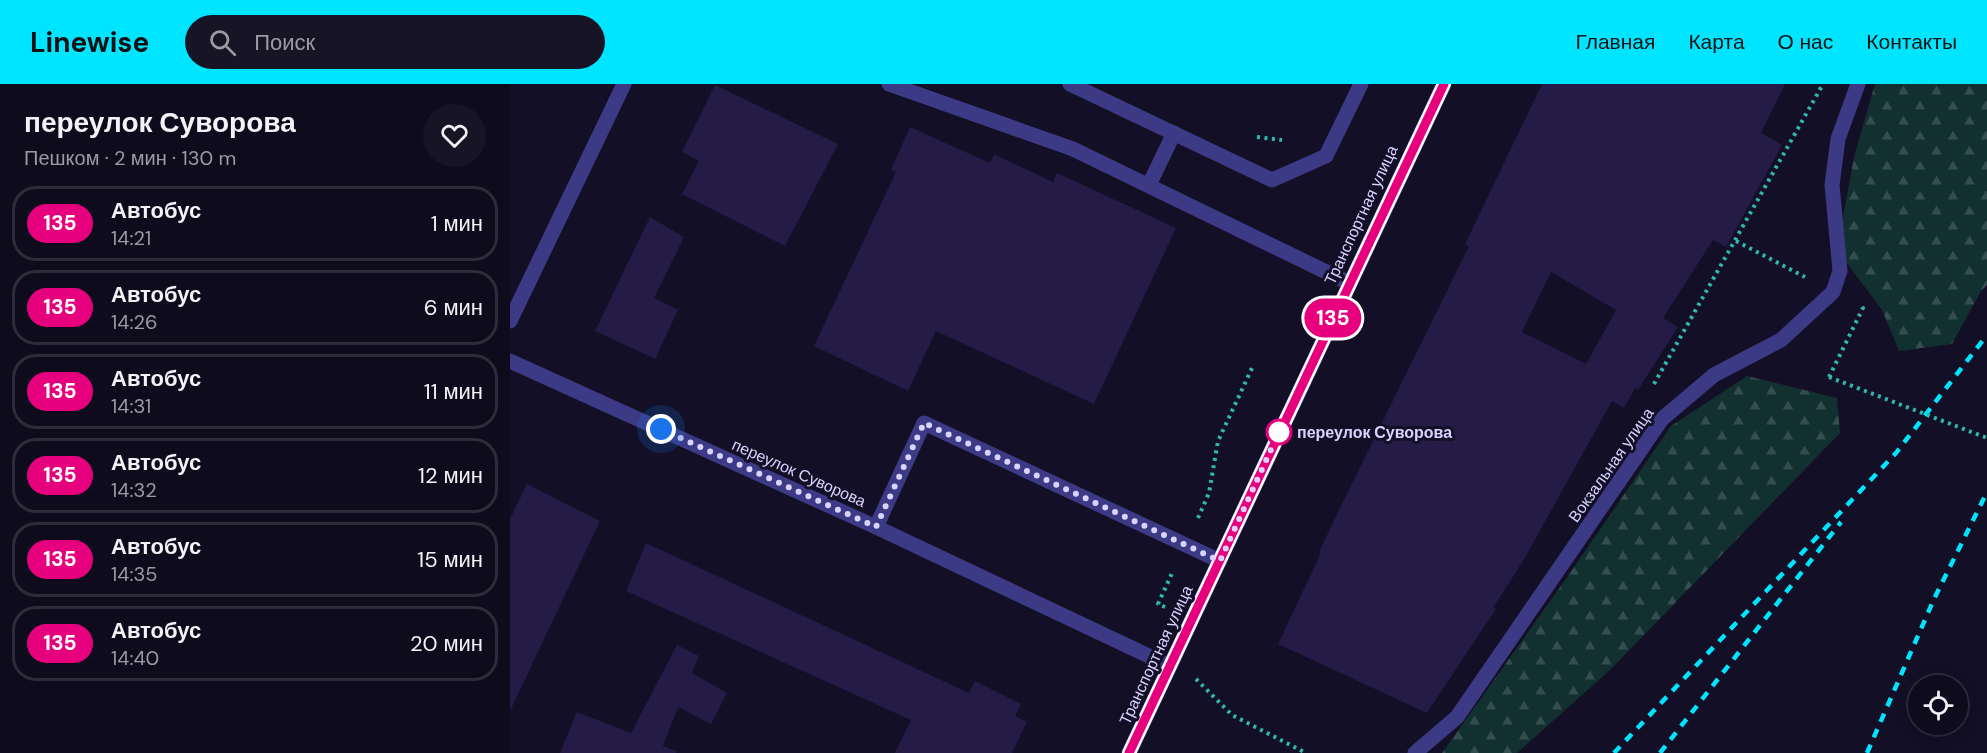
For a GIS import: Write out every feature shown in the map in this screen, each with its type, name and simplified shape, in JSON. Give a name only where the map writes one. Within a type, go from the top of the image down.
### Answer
[{"type":"street","points":[[510,321],[624,84]]},
{"type":"street","points":[[889,84],[1073,149],[1349,283]]},
{"type":"street","points":[[1070,84],[1272,180],[1326,156],[1361,84]]},
{"type":"street","name":"Транспортная улица","points":[[1131,752],[1444,84]]},
{"type":"street","points":[[1833,292],[1840,271],[1833,185],[1838,139],[1858,84]]},
{"type":"street","points":[[1149,185],[1174,133]]},
{"type":"street","name":"Вокзальная улица","points":[[1415,753],[1457,717],[1662,419],[1714,375],[1781,340],[1833,292]]},
{"type":"street","name":"переулок Суворова","points":[[510,361],[876,527],[1170,666]]},
{"type":"street","points":[[876,527],[924,423],[1220,561]]},
{"type":"path","points":[[1823,84],[1736,241],[1863,308],[1829,377],[1987,438]]},
{"type":"path","points":[[1250,133],[1270,140],[1287,139]]},
{"type":"green space","points":[[1875,84],[1987,84],[1987,285],[1981,291],[1952,344],[1899,351],[1882,310],[1837,250],[1854,157]]},
{"type":"green space","points":[[1747,376],[1837,398],[1840,433],[1610,670],[1517,753],[1442,753],[1671,426]]},
{"type":"building","points":[[1542,84],[1785,84],[1761,133],[1782,145],[1726,247],[1713,240],[1663,318],[1678,327],[1638,390],[1635,388],[1624,408],[1612,401],[1523,561],[1493,608],[1496,609],[1427,713],[1278,644],[1338,512],[1469,246],[1465,244]],"holes":[[[1551,272],[1616,310],[1586,364],[1522,332]]]},
{"type":"building","points":[[715,85],[838,144],[785,246],[682,194],[699,161],[682,152]]},
{"type":"building","points":[[910,127],[990,163],[994,154],[1053,182],[1057,173],[1176,228],[1094,404],[936,331],[908,391],[814,346],[896,172],[891,170]]},
{"type":"building","points":[[650,217],[684,237],[654,298],[678,310],[655,359],[595,331]]},
{"type":"building","points":[[527,484],[600,521],[510,711],[510,519]]},
{"type":"building","points":[[646,543],[969,693],[975,681],[1021,704],[1015,716],[1027,722],[1012,753],[895,753],[911,720],[626,591]]},
{"type":"building","points":[[677,645],[699,656],[692,673],[727,693],[711,724],[678,707],[663,746],[676,753],[560,753],[577,712],[631,733]]},
{"type":"railway","points":[[1614,753],[1896,453],[1987,335]]},
{"type":"railway","points":[[1867,753],[1934,599],[1987,492]]},
{"type":"railway","points":[[1660,753],[1841,522]]},
{"type":"bus line","name":"135","points":[[1129,753],[1444,84]]},
{"type":"place","name":"переулок Суворова","points":[[1279,432]]},
{"type":"route","points":[[661,429],[876,527],[924,423],[1220,561],[1280,430],[1279,432]]}]
